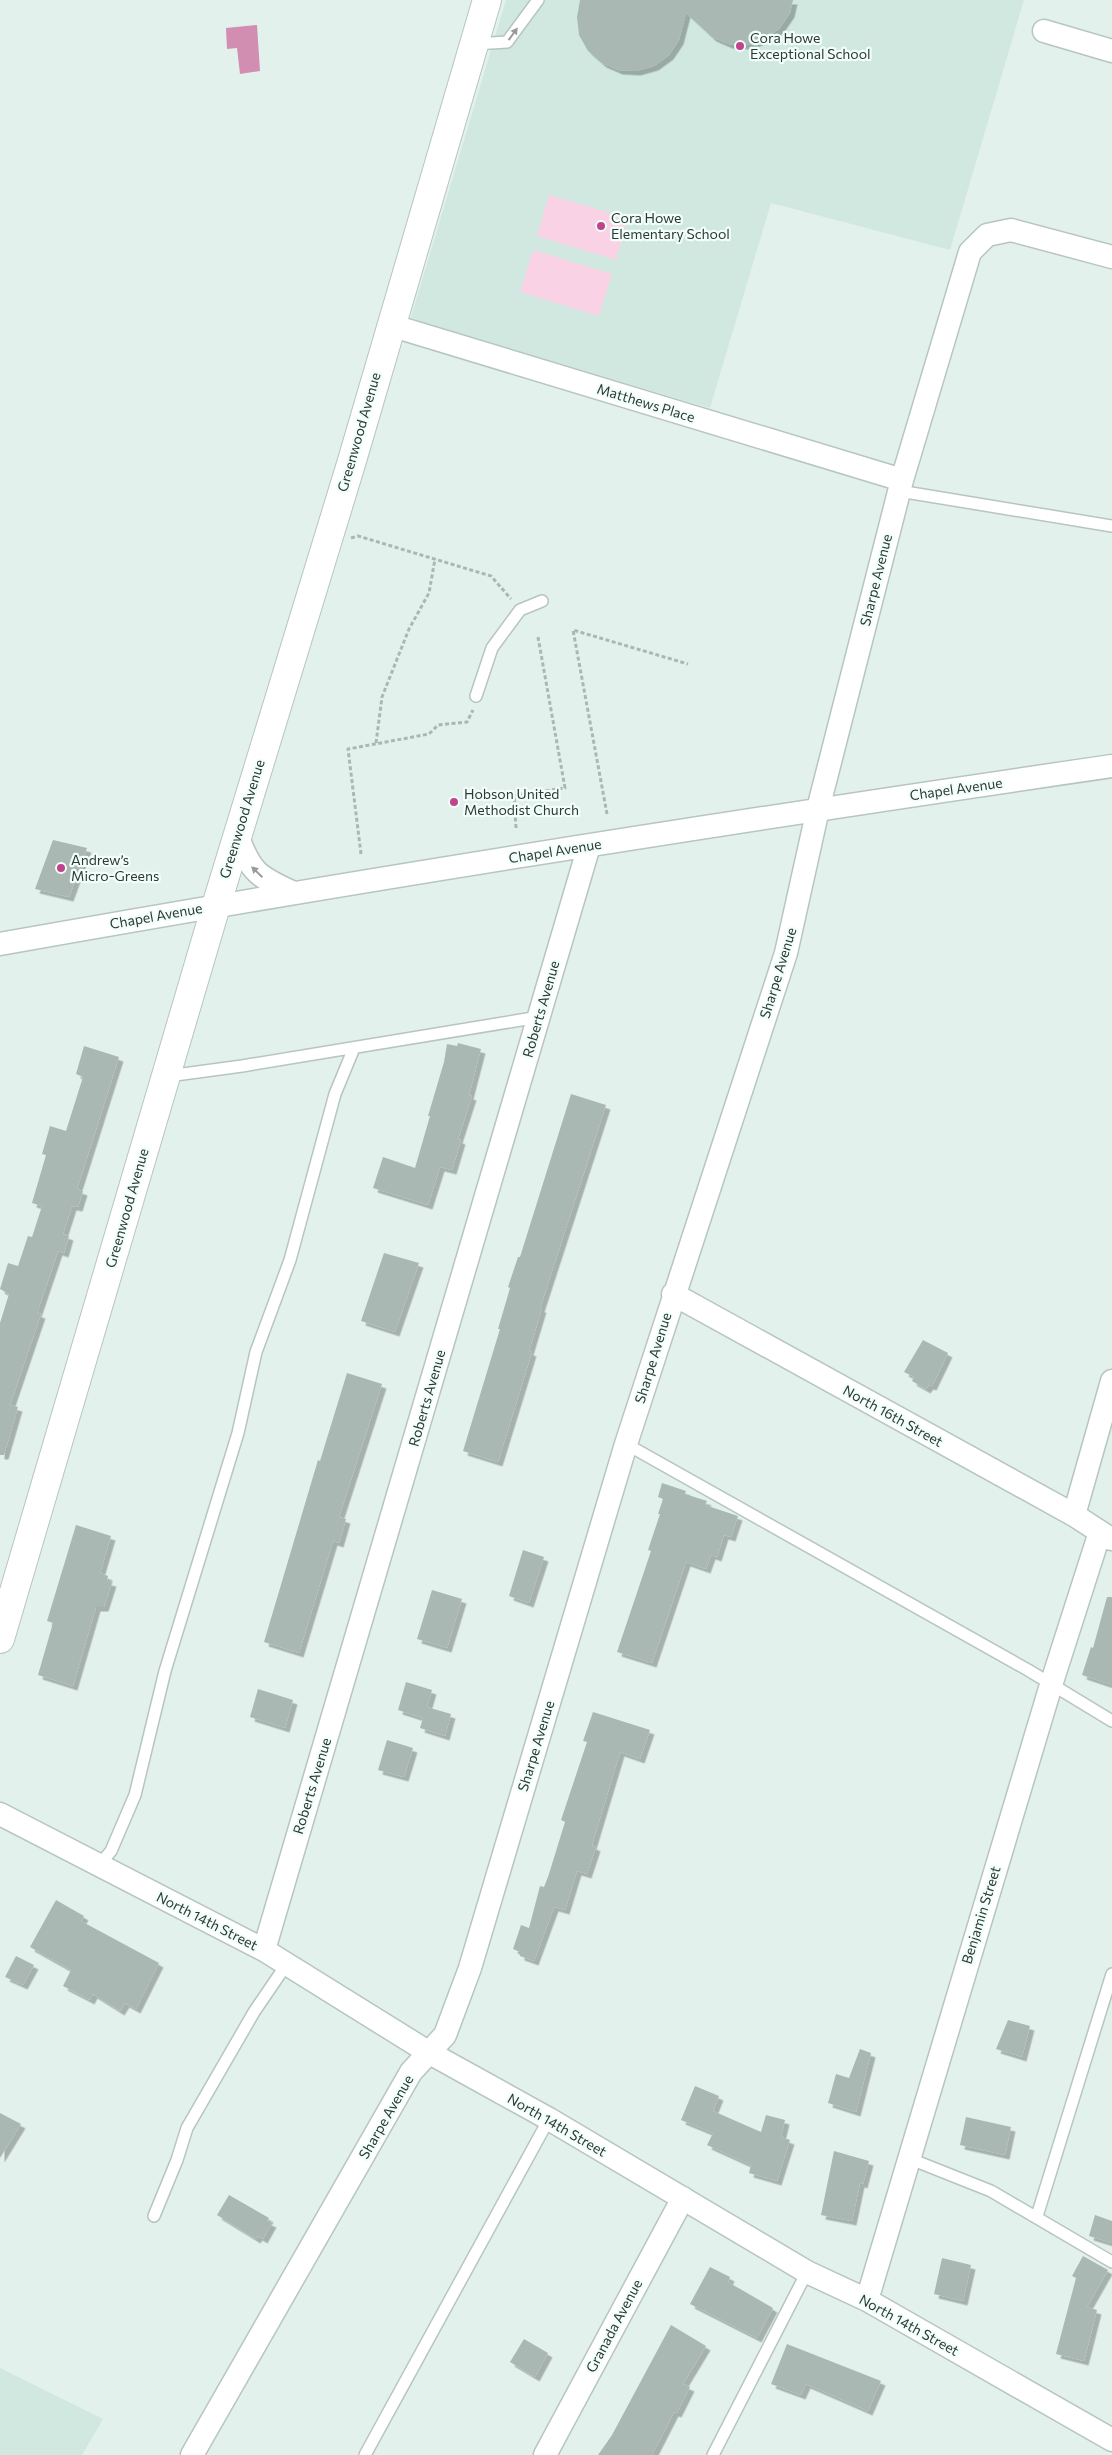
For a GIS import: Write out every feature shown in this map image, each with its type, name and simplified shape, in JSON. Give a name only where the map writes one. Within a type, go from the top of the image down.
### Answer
[{"type":"street","name":"Greenwood Avenue","points":[[0,1639],[237,834],[348,473],[487,0]]},
{"type":"street","points":[[1044,31],[1112,51]]},
{"type":"street","name":"Sharpe Avenue","points":[[192,2455],[411,2072],[445,2034],[470,1968],[626,1444],[673,1294],[786,953],[818,809],[900,485],[970,252],[987,235],[1011,230],[1112,257]]},
{"type":"street","name":"Matthews Place","points":[[390,325],[900,485]]},
{"type":"street","name":"Chapel Avenue","points":[[0,944],[294,893],[818,809],[1112,766]]},
{"type":"street","points":[[237,834],[246,858],[255,870],[268,881],[294,893]]},
{"type":"street","name":"Roberts Avenue","points":[[264,1950],[589,846]]},
{"type":"street","name":"North 16th Street","points":[[673,1294],[1074,1515],[1106,1536]]},
{"type":"street","points":[[1074,1515],[1112,1382]]},
{"type":"street","name":"Benjamin Street","points":[[867,2300],[1051,1684],[1106,1536]]},
{"type":"street","name":"North 14th Street","points":[[0,1814],[264,1950],[428,2052],[549,2119],[807,2272],[867,2300],[1112,2440]]},
{"type":"street","name":"Granada Avenue","points":[[545,2455],[683,2198]]},
{"type":"lane","points":[[474,44],[507,42],[538,0]]},
{"type":"lane","points":[[900,485],[1112,526]]},
{"type":"lane","points":[[476,696],[492,648],[520,610],[542,602]]},
{"type":"lane","points":[[166,1076],[354,1048],[539,1017]]},
{"type":"lane","points":[[99,1865],[111,1852],[134,1795],[165,1671],[238,1433],[256,1352],[290,1260],[334,1094],[354,1048]]},
{"type":"lane","points":[[626,1444],[1051,1684],[1112,1721]]},
{"type":"lane","points":[[154,2216],[177,2160],[187,2128],[259,2004],[286,1965]]},
{"type":"lane","points":[[1036,2216],[1112,1974]]},
{"type":"lane","points":[[365,2455],[549,2119]]},
{"type":"lane","points":[[908,2158],[991,2191],[1112,2262]]},
{"type":"lane","points":[[713,2455],[807,2272]]},
{"type":"path","points":[[351,538],[358,536],[491,576],[514,602]]},
{"type":"path","points":[[376,743],[382,697],[409,629],[429,593],[435,559]]},
{"type":"path","points":[[607,814],[573,630],[688,664]]},
{"type":"path","points":[[516,828],[514,794],[565,788],[538,638]]},
{"type":"path","points":[[361,854],[348,749],[429,734],[438,725],[467,722],[474,708]]},
{"type":"shaded area","name":"Cora Howe Elementary School","points":[[506,0],[1024,0],[950,250],[771,203],[710,408],[427,325],[411,317]]},
{"type":"shaded area","points":[[257,25],[260,71],[240,74],[237,48],[227,49],[226,28]]},
{"type":"shaded area","points":[[549,195],[628,218],[616,260],[537,236]]},
{"type":"shaded area","points":[[533,250],[612,274],[599,316],[520,292]]},
{"type":"shaded area","points":[[0,2368],[103,2419],[82,2455],[0,2455]]},
{"type":"building","points":[[580,0],[793,0],[790,13],[779,29],[764,39],[747,45],[728,44],[712,37],[686,13],[679,40],[669,55],[654,66],[636,71],[618,70],[602,63],[588,51],[579,35],[577,17]]},
{"type":"building","name":"Andrew’s Micro-Greens","points":[[53,840],[87,848],[69,897],[35,889]]},
{"type":"building","points":[[458,1043],[481,1049],[469,1095],[472,1096],[458,1139],[461,1140],[452,1170],[440,1167],[428,1205],[373,1188],[383,1157],[415,1168],[444,1062],[447,1044],[457,1046]]},
{"type":"building","points":[[84,1046],[119,1057],[77,1189],[83,1191],[78,1207],[72,1206],[63,1234],[69,1236],[64,1253],[58,1251],[37,1313],[41,1314],[10,1405],[18,1407],[4,1455],[0,1455],[0,1323],[9,1294],[0,1289],[8,1263],[18,1266],[28,1236],[32,1237],[42,1206],[32,1203],[46,1155],[42,1154],[50,1126],[66,1131],[83,1077],[76,1074]]},
{"type":"building","points":[[571,1094],[606,1105],[540,1308],[542,1308],[529,1351],[532,1352],[498,1462],[463,1451],[500,1329],[498,1329],[510,1288],[508,1287],[518,1257],[520,1257]]},
{"type":"building","points":[[384,1253],[419,1263],[395,1332],[361,1321]]},
{"type":"building","points":[[923,1340],[948,1353],[932,1386],[929,1385],[926,1389],[912,1381],[914,1377],[904,1372]]},
{"type":"building","points":[[347,1373],[382,1384],[339,1517],[346,1519],[339,1543],[333,1541],[299,1653],[264,1642],[318,1460],[320,1461]]},
{"type":"building","points":[[662,1483],[686,1491],[685,1494],[707,1501],[705,1505],[738,1516],[731,1537],[724,1535],[717,1557],[711,1555],[706,1569],[686,1562],[652,1663],[617,1652],[651,1551],[648,1550],[663,1499],[658,1497]]},
{"type":"building","points":[[76,1525],[111,1536],[100,1573],[108,1576],[107,1581],[112,1582],[104,1607],[96,1607],[73,1686],[38,1675],[53,1623],[47,1621]]},
{"type":"building","points":[[523,1550],[544,1557],[529,1603],[509,1596]]},
{"type":"building","points":[[432,1590],[462,1599],[447,1648],[417,1639]]},
{"type":"building","points":[[1107,1597],[1112,1597],[1112,1685],[1082,1675],[1091,1647],[1093,1648]]},
{"type":"building","points":[[406,1682],[432,1690],[427,1707],[451,1714],[445,1736],[420,1728],[423,1718],[398,1710]]},
{"type":"building","points":[[258,1689],[293,1700],[285,1728],[250,1717]]},
{"type":"building","points":[[593,1712],[650,1730],[640,1759],[620,1752],[592,1845],[596,1847],[587,1874],[577,1871],[565,1910],[554,1907],[534,1961],[520,1956],[520,1952],[513,1949],[521,1925],[529,1928],[540,1886],[544,1887],[548,1877],[565,1822],[561,1820],[587,1742],[583,1741]]},
{"type":"building","points":[[387,1740],[413,1748],[404,1777],[378,1770]]},
{"type":"building","points":[[56,1900],[84,1916],[81,1921],[159,1963],[136,2009],[125,2003],[120,2011],[93,1994],[90,2000],[63,1986],[71,1970],[30,1947]]},
{"type":"building","points":[[16,1956],[34,1965],[23,1985],[5,1977]]},
{"type":"building","points":[[1008,2020],[1030,2026],[1022,2057],[996,2049]]},
{"type":"building","points":[[860,2049],[871,2053],[856,2112],[828,2103],[836,2074],[849,2078]]},
{"type":"building","points":[[695,2086],[719,2096],[713,2111],[761,2132],[766,2115],[785,2120],[781,2137],[790,2140],[777,2181],[749,2173],[751,2165],[707,2145],[713,2133],[681,2120]]},
{"type":"building","points":[[0,2113],[21,2124],[0,2158]]},
{"type":"building","points":[[966,2117],[1011,2127],[1005,2155],[960,2145]]},
{"type":"building","points":[[834,2151],[869,2161],[863,2184],[860,2183],[852,2221],[821,2215]]},
{"type":"building","points":[[229,2195],[269,2218],[267,2221],[272,2223],[263,2239],[258,2236],[256,2239],[217,2215]]},
{"type":"building","points":[[1095,2215],[1112,2221],[1112,2243],[1089,2236]]},
{"type":"building","points":[[1083,2256],[1108,2270],[1087,2307],[1097,2310],[1084,2361],[1056,2354],[1076,2278],[1072,2276]]},
{"type":"building","points":[[942,2258],[971,2265],[963,2301],[934,2294]]},
{"type":"building","points":[[710,2267],[730,2277],[728,2282],[773,2308],[757,2338],[690,2304]]},
{"type":"building","points":[[671,2325],[706,2346],[683,2384],[690,2387],[677,2413],[674,2412],[652,2455],[598,2455],[612,2435]]},
{"type":"building","points":[[524,2339],[548,2353],[535,2377],[510,2362]]},
{"type":"building","points":[[787,2344],[881,2381],[868,2411],[806,2384],[801,2395],[771,2384]]},
{"type":"place","name":"Cora Howe Exceptional School","points":[[740,46]]},
{"type":"place","name":"Cora Howe Elementary School","points":[[601,226]]},
{"type":"place","name":"Hobson United Methodist Church","points":[[454,802]]},
{"type":"place","name":"Andrew’s Micro-Greens","points":[[61,868]]}]
